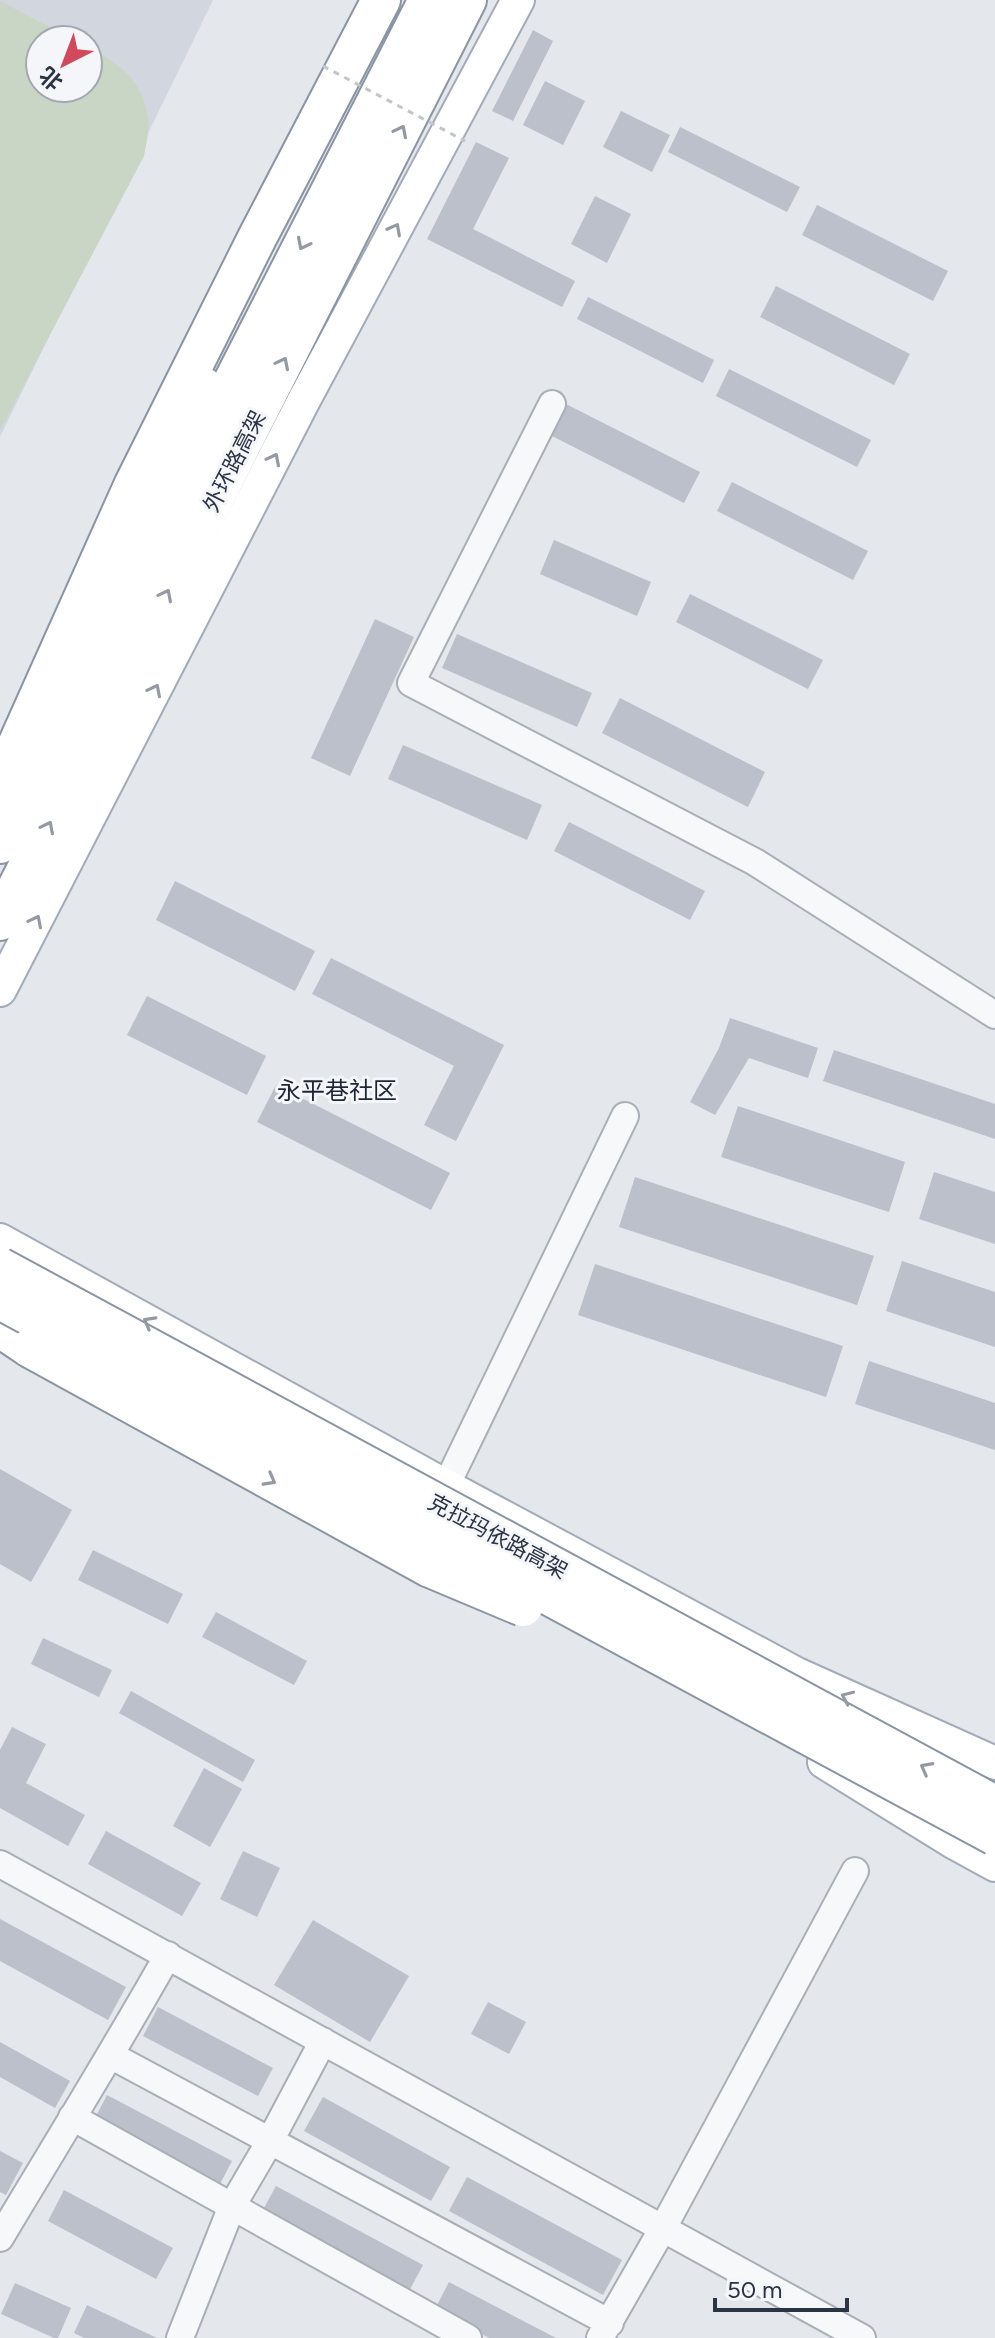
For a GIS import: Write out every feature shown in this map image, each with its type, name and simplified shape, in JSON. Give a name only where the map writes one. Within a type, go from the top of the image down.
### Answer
[{"type":"highway","points":[[0,783],[133,486],[257,238],[382,0]]},
{"type":"highway","name":"外环路高架","points":[[0,844],[88,665],[428,0]]},
{"type":"highway","name":"外环路高架","points":[[0,921],[467,0]]},
{"type":"highway","name":"克拉玛依路高架","points":[[0,1267],[995,1805]]},
{"type":"highway","name":"克拉玛依路高架","points":[[0,1302],[995,1836]]},
{"type":"highway","points":[[0,1328],[30,1348],[430,1568],[568,1626],[808,1737]]},
{"type":"main road","points":[[0,798],[274,245],[348,64],[382,0]]},
{"type":"main road","points":[[0,990],[304,400],[518,0]]},
{"type":"main road","points":[[0,1240],[446,1486],[797,1674],[995,1762]]},
{"type":"main road","points":[[0,1302],[705,1688],[995,1865]]},
{"type":"main road","points":[[953,1842],[951,1823],[954,1803],[963,1786],[977,1771],[995,1762]]},
{"type":"street","points":[[552,404],[411,683],[755,862],[991,1003]]},
{"type":"street","points":[[446,1486],[625,1116]]},
{"type":"street","points":[[0,1864],[862,2338]]},
{"type":"street","points":[[112,2056],[270,2141],[605,2331],[855,1871]]},
{"type":"street","points":[[0,2238],[112,2056],[168,1955]]},
{"type":"street","points":[[180,2338],[232,2206],[323,2041]]},
{"type":"street","points":[[72,2117],[468,2338]]},
{"type":"path","points":[[323,66],[465,141]]},
{"type":"shaded area","points":[[0,0],[213,0],[0,437]]},
{"type":"green space","points":[[0,1],[44,24],[24,24],[24,104],[104,104],[104,56],[135,83],[145,104],[148,126],[144,156],[0,430]]},
{"type":"building","points":[[533,30],[553,41],[513,121],[492,111]]},
{"type":"building","points":[[545,81],[585,101],[563,145],[523,125]]},
{"type":"building","points":[[621,111],[670,135],[652,172],[603,147]]},
{"type":"building","points":[[680,127],[800,187],[787,212],[668,152]]},
{"type":"building","points":[[476,142],[509,158],[473,229],[575,281],[562,307],[427,239]]},
{"type":"building","points":[[595,196],[631,214],[607,263],[571,244]]},
{"type":"building","points":[[817,205],[948,271],[933,301],[802,235]]},
{"type":"building","points":[[776,286],[910,354],[894,385],[760,317]]},
{"type":"building","points":[[588,297],[714,360],[703,383],[577,319]]},
{"type":"building","points":[[729,369],[871,440],[857,467],[716,396]]},
{"type":"building","points":[[566,404],[700,472],[684,503],[550,435]]},
{"type":"building","points":[[732,482],[868,551],[853,580],[717,511]]},
{"type":"building","points":[[554,540],[651,582],[637,616],[540,574]]},
{"type":"building","points":[[690,594],[823,660],[808,689],[676,622]]},
{"type":"building","points":[[375,619],[414,637],[350,776],[311,758]]},
{"type":"building","points":[[457,634],[592,693],[577,727],[442,668]]},
{"type":"building","points":[[620,698],[765,772],[748,807],[602,733]]},
{"type":"building","points":[[403,745],[542,805],[527,840],[388,779]]},
{"type":"building","points":[[569,822],[705,891],[690,920],[554,851]]},
{"type":"building","points":[[175,881],[315,951],[295,991],[156,920]]},
{"type":"building","points":[[331,958],[504,1045],[456,1141],[424,1125],[454,1066],[312,994]]},
{"type":"building","points":[[147,996],[266,1056],[247,1095],[127,1035]]},
{"type":"building","points":[[730,1018],[818,1048],[808,1078],[749,1058],[715,1115],[690,1102],[719,1048]]},
{"type":"building","points":[[834,1050],[995,1104],[995,1139],[823,1081]]},
{"type":"building","points":[[276,1085],[450,1173],[431,1210],[257,1122]]},
{"type":"building","points":[[738,1106],[905,1162],[889,1212],[721,1157]]},
{"type":"building","points":[[934,1172],[995,1192],[995,1244],[919,1219]]},
{"type":"building","points":[[635,1177],[874,1256],[857,1305],[619,1227]]},
{"type":"building","points":[[902,1261],[995,1292],[995,1347],[886,1311]]},
{"type":"building","points":[[595,1264],[843,1346],[826,1397],[578,1315]]},
{"type":"building","points":[[869,1361],[995,1403],[995,1450],[855,1404]]},
{"type":"building","points":[[0,1469],[72,1510],[31,1582],[0,1564]]},
{"type":"building","points":[[93,1550],[183,1594],[168,1624],[78,1580]]},
{"type":"building","points":[[216,1612],[307,1661],[294,1685],[202,1637]]},
{"type":"building","points":[[43,1638],[112,1670],[99,1697],[31,1664]]},
{"type":"building","points":[[131,1691],[255,1760],[243,1782],[119,1713]]},
{"type":"building","points":[[12,1727],[46,1744],[26,1783],[85,1815],[68,1846],[0,1808],[0,1750]]},
{"type":"building","points":[[204,1768],[242,1789],[210,1847],[173,1826]]},
{"type":"building","points":[[106,1831],[201,1883],[182,1916],[88,1864]]},
{"type":"building","points":[[243,1851],[280,1868],[257,1917],[220,1899]]},
{"type":"building","points":[[0,1919],[126,1987],[108,2020],[0,1961]]},
{"type":"building","points":[[313,1920],[409,1976],[370,2042],[274,1985]]},
{"type":"building","points":[[488,2002],[526,2022],[509,2054],[471,2034]]},
{"type":"building","points":[[158,2007],[273,2068],[258,2096],[143,2036]]},
{"type":"building","points":[[0,2042],[70,2081],[55,2108],[0,2077]]},
{"type":"building","points":[[107,2095],[232,2161],[219,2186],[94,2120]]},
{"type":"building","points":[[323,2097],[450,2167],[431,2201],[304,2131]]},
{"type":"building","points":[[0,2151],[23,2163],[6,2195],[0,2192]]},
{"type":"building","points":[[467,2177],[622,2260],[603,2295],[449,2211]]},
{"type":"building","points":[[276,2186],[423,2265],[407,2295],[259,2217]]},
{"type":"building","points":[[64,2190],[173,2248],[156,2279],[48,2221]]},
{"type":"building","points":[[449,2282],[556,2338],[489,2338],[435,2309]]},
{"type":"building","points":[[15,2283],[71,2308],[58,2338],[1,2314]]},
{"type":"building","points":[[87,2305],[157,2338],[84,2338],[74,2333]]},
{"type":"district","name":"永平巷社区","points":[[337,1091]]}]
